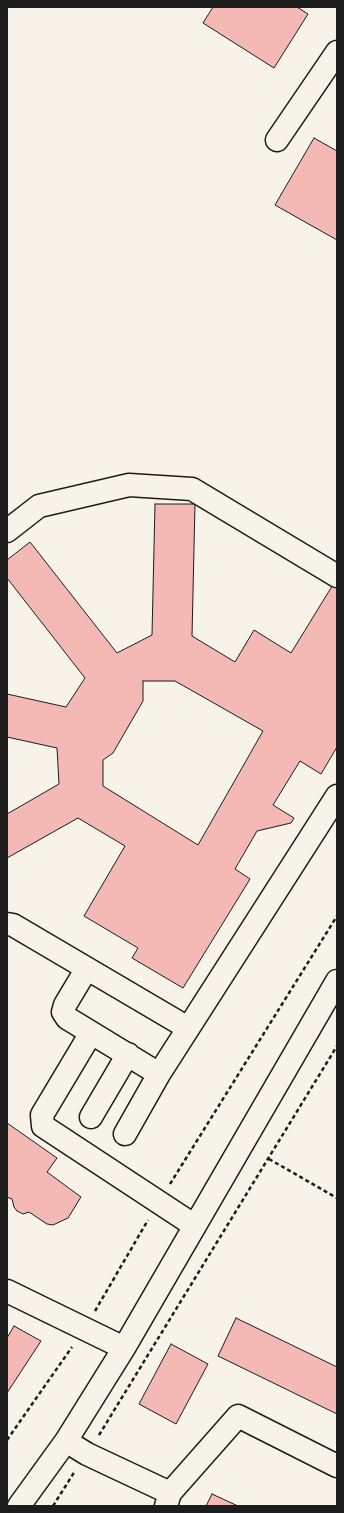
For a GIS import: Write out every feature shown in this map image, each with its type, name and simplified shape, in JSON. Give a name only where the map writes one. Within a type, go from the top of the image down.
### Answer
[{"type":"street","points":[[277,140],[337,52]]},
{"type":"street","points":[[7,531],[39,506],[129,485],[192,489],[337,576]]},
{"type":"street","points":[[125,1134],[159,1074],[337,796]]},
{"type":"street","points":[[7,924],[13,925],[86,970],[188,1028]]},
{"type":"street","points":[[86,970],[65,1005],[63,1012],[67,1018],[159,1074]]},
{"type":"street","points":[[19,1506],[66,1440],[124,1348],[337,981]]},
{"type":"street","points":[[91,1033],[42,1115],[43,1126],[195,1226]]},
{"type":"street","points":[[91,1117],[128,1054]]},
{"type":"street","points":[[7,1291],[124,1348]]},
{"type":"street","points":[[66,1440],[87,1454],[168,1500],[238,1416],[337,1466]]},
{"type":"path","points":[[7,1440],[85,1329],[158,1202],[337,916]]},
{"type":"path","points":[[53,1506],[87,1454],[337,1046]]},
{"type":"path","points":[[269,1159],[337,1198]]},
{"type":"building","points":[[213,7],[297,7],[308,14],[274,68],[203,23]]},
{"type":"building","points":[[314,138],[337,151],[337,240],[275,205]]},
{"type":"building","points":[[155,504],[195,504],[192,636],[235,662],[254,630],[291,653],[334,583],[337,585],[337,747],[321,774],[300,761],[273,805],[294,818],[291,823],[257,831],[235,869],[250,879],[183,988],[132,958],[138,948],[84,916],[125,846],[78,818],[7,858],[7,814],[59,784],[57,748],[7,737],[7,694],[66,707],[85,678],[7,578],[7,560],[30,542],[117,653],[152,635]],"holes":[[[143,681],[175,681],[263,731],[198,845],[103,786],[103,760],[113,753],[143,701]]]},
{"type":"building","points":[[7,1123],[57,1158],[47,1172],[81,1197],[68,1218],[53,1225],[47,1224],[29,1212],[23,1214],[17,1211],[14,1207],[12,1199],[7,1197]]},
{"type":"building","points":[[236,1318],[337,1367],[337,1414],[218,1356]]},
{"type":"building","points":[[14,1326],[41,1341],[7,1393],[7,1338]]},
{"type":"building","points":[[171,1344],[208,1364],[176,1424],[139,1404]]},
{"type":"building","points":[[212,1494],[238,1506],[206,1506]]}]
